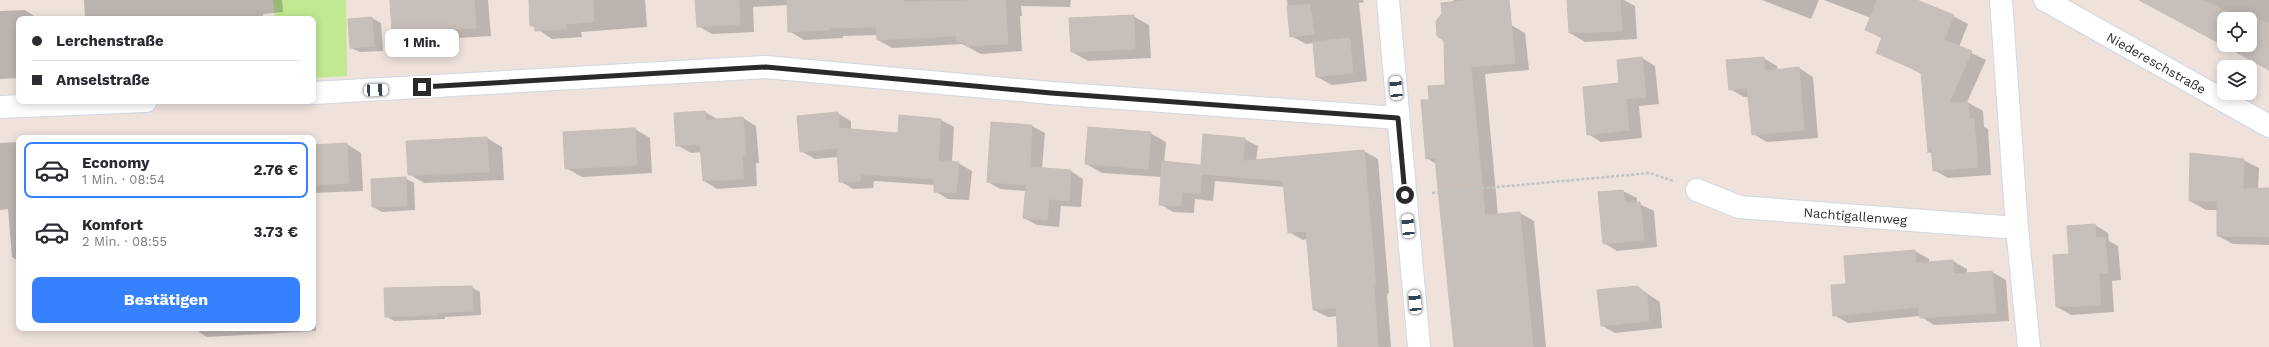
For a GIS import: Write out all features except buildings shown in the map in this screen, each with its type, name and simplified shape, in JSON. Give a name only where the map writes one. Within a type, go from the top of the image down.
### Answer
[{"type":"street","points":[[1388,0],[1419,347]]},
{"type":"street","points":[[2001,0],[2017,228],[2029,347]]},
{"type":"street","name":"Niedereschstraße","points":[[2045,0],[2269,126]]},
{"type":"street","points":[[316,93],[766,67],[1051,93],[1398,118]]},
{"type":"street","points":[[0,107],[73,104]]},
{"type":"street","name":"Nachtigallenweg","points":[[1697,190],[1739,207],[2017,228]]},
{"type":"path","points":[[1405,195],[1650,173],[1697,190]]},
{"type":"green space","points":[[273,0],[346,0],[347,76],[316,78],[316,16],[275,16]]},
{"type":"route","points":[[422,87],[766,67],[1051,93],[1398,118],[1405,195]]}]
